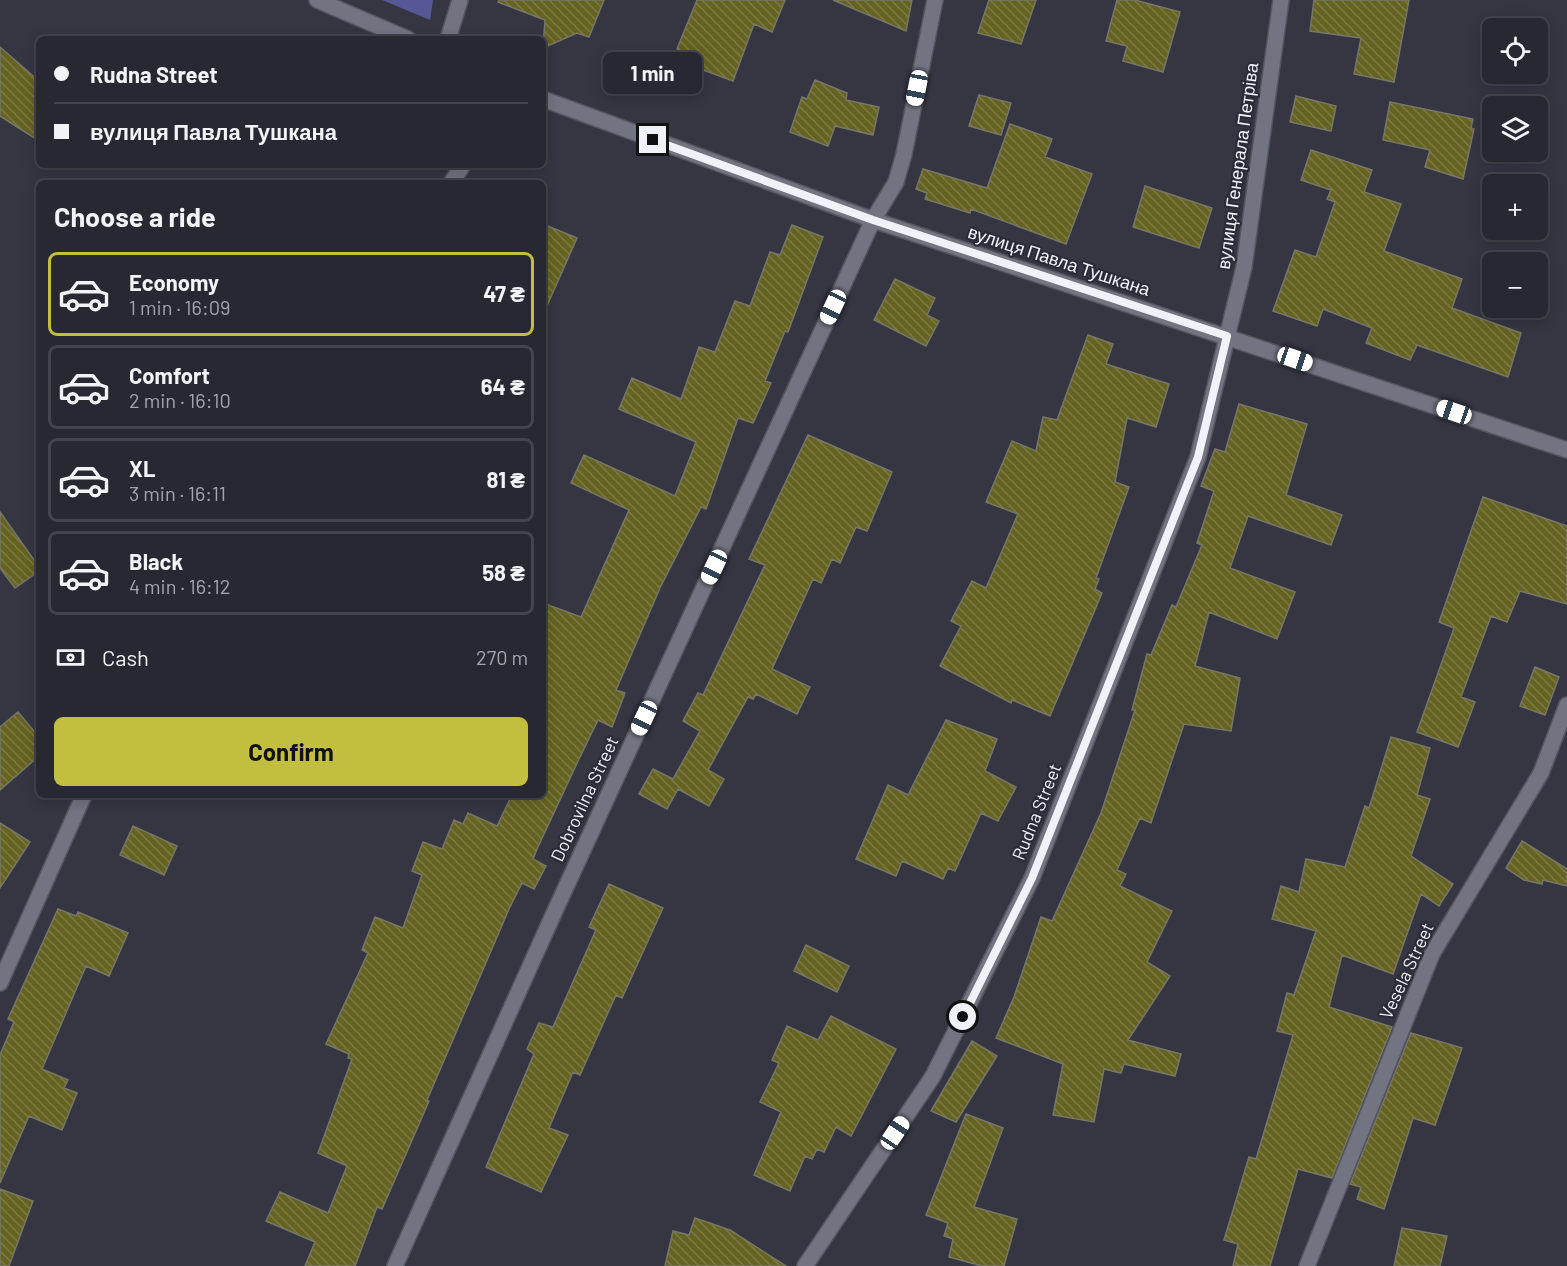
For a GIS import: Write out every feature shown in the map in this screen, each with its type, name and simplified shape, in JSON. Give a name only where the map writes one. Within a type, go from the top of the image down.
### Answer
[{"type":"street","points":[[317,0],[401,36]]},
{"type":"street","points":[[449,36],[460,0]]},
{"type":"street","name":"Dobrovilna Street","points":[[395,1266],[554,913],[873,220],[896,182],[904,154],[935,0]]},
{"type":"street","name":"вулиця Генерала Петріва","points":[[1227,336],[1244,267],[1281,0]]},
{"type":"street","name":"вулиця Павла Тушкана","points":[[546,100],[873,220],[1567,450]]},
{"type":"street","name":"Rudna Street","points":[[805,1266],[933,1076],[1032,878],[1198,457],[1227,336]]},
{"type":"street","name":"Vesela Street","points":[[1307,1266],[1432,954],[1541,773],[1567,705]]},
{"type":"street","points":[[0,983],[83,798]]},
{"type":"shaded area","points":[[382,0],[433,0],[430,20]]},
{"type":"building","points":[[499,0],[604,0],[589,37],[577,33],[546,47],[545,20],[498,2]]},
{"type":"building","points":[[697,0],[785,0],[772,32],[754,24],[733,81],[679,61],[683,52],[677,49]]},
{"type":"building","points":[[833,0],[912,0],[906,31]]},
{"type":"building","points":[[989,0],[1036,0],[1021,44],[978,33]]},
{"type":"building","points":[[1117,0],[1135,0],[1180,12],[1163,72],[1123,61],[1127,46],[1106,41]]},
{"type":"building","points":[[1314,0],[1409,0],[1394,82],[1354,74],[1361,38],[1310,31]]},
{"type":"building","points":[[0,47],[36,78],[36,139],[0,116]]},
{"type":"building","points":[[815,80],[847,93],[846,100],[879,107],[873,135],[835,126],[828,146],[790,132],[802,97],[807,99]]},
{"type":"building","points":[[979,95],[1011,103],[1001,135],[969,126]]},
{"type":"building","points":[[1296,96],[1336,106],[1331,131],[1290,122]]},
{"type":"building","points":[[1390,102],[1473,119],[1471,128],[1474,129],[1463,179],[1425,167],[1430,150],[1383,140]]},
{"type":"building","points":[[1010,124],[1052,139],[1045,157],[1092,174],[1066,244],[971,209],[970,213],[925,199],[927,193],[916,189],[923,169],[987,188]]},
{"type":"building","points":[[1311,150],[1372,170],[1364,192],[1401,204],[1384,251],[1462,279],[1452,308],[1521,333],[1508,377],[1417,345],[1410,360],[1366,343],[1372,328],[1323,309],[1317,326],[1273,311],[1295,250],[1316,257],[1335,202],[1327,199],[1331,190],[1301,180]]},
{"type":"building","points":[[1145,186],[1212,208],[1199,248],[1133,227]]},
{"type":"building","points":[[546,225],[577,238],[546,308]]},
{"type":"building","points":[[792,225],[823,237],[788,332],[785,331],[765,381],[771,383],[753,423],[738,418],[706,509],[701,507],[660,588],[616,690],[625,693],[612,727],[598,720],[579,759],[533,859],[546,866],[534,889],[522,883],[509,909],[382,1209],[377,1207],[355,1266],[305,1266],[315,1242],[266,1221],[280,1192],[328,1213],[347,1166],[318,1153],[352,1059],[348,1058],[349,1054],[326,1044],[368,953],[362,950],[375,917],[403,928],[422,875],[412,871],[423,842],[442,849],[454,820],[463,824],[468,813],[497,826],[511,798],[546,798],[546,604],[581,617],[629,510],[571,483],[584,455],[675,496],[696,442],[619,409],[632,378],[681,399],[699,347],[715,352],[735,301],[750,306],[770,252],[780,255]]},
{"type":"building","points":[[895,279],[935,298],[927,315],[939,321],[926,346],[874,320]]},
{"type":"building","points":[[1088,335],[1113,344],[1106,364],[1169,384],[1156,427],[1127,418],[1115,482],[1129,487],[1096,578],[1099,579],[1095,589],[1102,593],[1050,716],[1012,700],[1011,703],[940,666],[961,626],[951,621],[972,581],[986,588],[1018,514],[986,502],[1012,441],[1036,451],[1043,417],[1057,420]]},
{"type":"building","points":[[1239,404],[1307,424],[1286,495],[1342,515],[1331,545],[1248,516],[1230,568],[1295,592],[1277,639],[1209,612],[1195,666],[1240,678],[1231,731],[1184,724],[1151,823],[1140,818],[1117,870],[1126,874],[1120,886],[1172,911],[1147,962],[1170,976],[1128,1040],[1181,1054],[1175,1076],[1124,1064],[1121,1073],[1104,1069],[1094,1122],[1053,1115],[1063,1064],[996,1038],[1014,997],[1041,917],[1052,921],[1101,813],[1135,710],[1132,710],[1147,654],[1151,655],[1172,605],[1176,607],[1202,545],[1197,543],[1214,491],[1201,486],[1215,449],[1225,452]]},
{"type":"building","points":[[808,435],[892,472],[867,531],[856,527],[840,563],[832,559],[821,583],[813,579],[772,669],[810,687],[797,714],[756,694],[753,699],[748,697],[708,770],[724,779],[709,806],[678,789],[667,809],[639,794],[653,769],[673,779],[700,731],[683,721],[698,693],[703,695],[765,565],[749,559]]},
{"type":"building","points":[[1483,497],[1567,526],[1567,604],[1520,591],[1507,622],[1491,616],[1461,697],[1475,702],[1458,747],[1417,732],[1454,628],[1439,622]]},
{"type":"building","points":[[0,512],[36,563],[36,573],[15,588],[0,568]]},
{"type":"building","points":[[1535,667],[1559,677],[1545,715],[1520,706]]},
{"type":"building","points":[[18,712],[36,733],[36,759],[0,790],[0,727]]},
{"type":"building","points":[[946,720],[997,739],[985,771],[1016,787],[998,821],[981,813],[955,871],[948,868],[943,879],[902,861],[896,876],[856,859],[888,785],[908,795]]},
{"type":"building","points":[[1391,737],[1430,748],[1417,795],[1430,799],[1411,856],[1453,884],[1439,906],[1421,894],[1393,974],[1342,955],[1329,1007],[1392,1027],[1332,1178],[1298,1169],[1270,1266],[1233,1266],[1238,1244],[1224,1240],[1249,1157],[1256,1159],[1293,1035],[1277,1031],[1287,993],[1294,995],[1316,931],[1272,919],[1281,886],[1299,892],[1306,859],[1345,867],[1365,806],[1369,808]]},
{"type":"building","points":[[0,823],[30,842],[0,888]]},
{"type":"building","points":[[133,826],[177,846],[164,875],[120,855]]},
{"type":"building","points":[[1522,841],[1567,869],[1567,886],[1543,880],[1542,884],[1524,880],[1506,868]]},
{"type":"building","points":[[609,884],[663,908],[622,998],[616,995],[580,1075],[573,1072],[549,1128],[568,1135],[541,1192],[486,1167],[534,1054],[527,1049],[539,1023],[553,1027],[596,930],[589,927]]},
{"type":"building","points":[[58,909],[76,916],[78,912],[128,933],[109,976],[86,966],[42,1069],[68,1080],[64,1088],[77,1093],[62,1130],[29,1116],[0,1183],[0,1055],[14,1022],[8,1019]]},
{"type":"building","points":[[806,945],[849,966],[837,992],[794,971]]},
{"type":"building","points":[[831,1016],[896,1049],[851,1136],[836,1127],[824,1152],[817,1149],[812,1159],[805,1156],[790,1191],[754,1175],[781,1112],[760,1102],[779,1063],[772,1060],[787,1026],[818,1040]]},
{"type":"building","points":[[1411,1033],[1462,1048],[1435,1125],[1413,1118],[1384,1209],[1357,1199],[1361,1187],[1350,1184]]},
{"type":"building","points":[[972,1041],[997,1056],[956,1122],[931,1111]]},
{"type":"building","points":[[966,1114],[1003,1128],[974,1207],[1017,1219],[1004,1266],[982,1266],[949,1257],[953,1239],[944,1236],[948,1223],[926,1215]]},
{"type":"building","points":[[0,1189],[33,1201],[9,1266],[0,1266]]},
{"type":"building","points":[[695,1218],[730,1230],[786,1266],[665,1266],[673,1231],[689,1235]]},
{"type":"building","points":[[1402,1228],[1447,1236],[1440,1266],[1394,1266]]},
{"type":"route","points":[[653,140],[873,220],[1227,336],[1198,457],[1032,878],[963,1017]]}]
